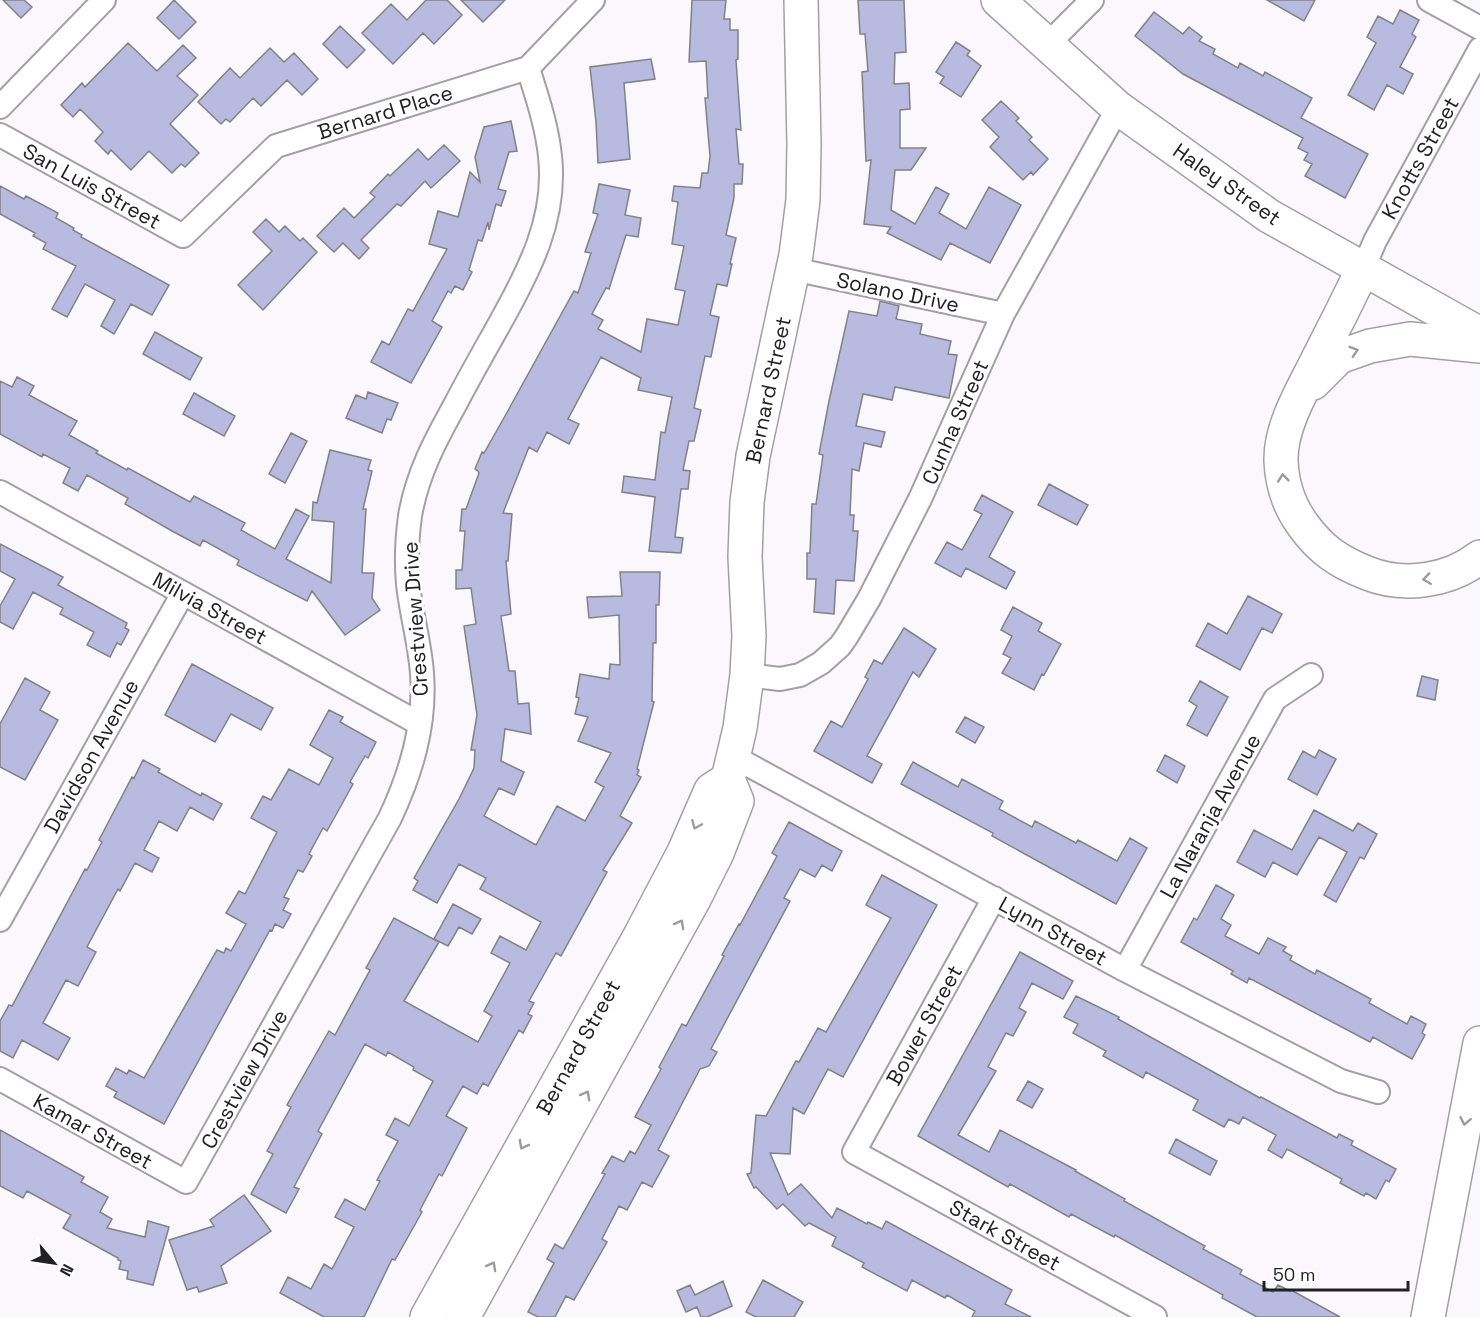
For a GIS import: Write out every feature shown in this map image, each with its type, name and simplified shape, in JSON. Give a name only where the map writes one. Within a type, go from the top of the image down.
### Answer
[{"type":"main road","name":"Bernard Street","points":[[463,1317],[688,909],[717,853],[736,801],[731,768],[740,728],[747,675],[749,636],[745,557],[747,502],[753,456],[794,269],[803,200],[801,0]]},
{"type":"main road","name":"Haley Street","points":[[998,0],[1118,108],[1269,216],[1480,334]]},
{"type":"main road","points":[[1363,269],[1296,403],[1287,427],[1281,459],[1284,488],[1294,512],[1310,535],[1331,556],[1373,576],[1399,581],[1427,580],[1446,575],[1480,557]]},
{"type":"main road","points":[[1296,403],[1339,357],[1370,346],[1410,339],[1480,346]]},
{"type":"main road","name":"Bernard Street","points":[[427,1317],[640,936],[684,852],[711,790],[731,768]]},
{"type":"main road","points":[[1428,1317],[1480,1043]]},
{"type":"street","points":[[0,107],[104,0]]},
{"type":"street","name":"Bernard Place","points":[[183,236],[276,146],[528,68],[593,0]]},
{"type":"street","points":[[1047,45],[1092,0]]},
{"type":"street","points":[[1429,0],[1480,28]]},
{"type":"street","name":"Knotts Street","points":[[1363,269],[1375,241],[1480,49]]},
{"type":"street","name":"Crestview Drive","points":[[186,1182],[390,818],[405,787],[416,752],[423,674],[408,584],[407,548],[410,516],[417,484],[432,446],[523,281],[536,252],[546,220],[550,189],[550,158],[545,124],[528,68]]},
{"type":"street","name":"Cunha Street","points":[[747,675],[780,679],[800,675],[821,663],[840,646],[869,599],[920,499],[1003,314],[1118,108]]},
{"type":"street","name":"San Luis Street","points":[[0,135],[183,236]]},
{"type":"street","name":"Solano Drive","points":[[794,269],[1003,314]]},
{"type":"street","name":"Milvia Street","points":[[0,492],[420,724]]},
{"type":"street","name":"Davidson Avenue","points":[[0,920],[183,593]]},
{"type":"street","name":"La Naranja Avenue","points":[[1125,970],[1275,699],[1311,675]]},
{"type":"street","name":"Lynn Street","points":[[731,768],[994,898],[1125,970],[1341,1081],[1378,1092]]},
{"type":"street","name":"Bower Street","points":[[854,1152],[994,898]]},
{"type":"street","name":"Kamar Street","points":[[0,1079],[186,1182]]},
{"type":"street","name":"Stark Street","points":[[854,1152],[1155,1317]]},
{"type":"building","points":[[3,0],[24,0],[32,7],[21,18]]},
{"type":"building","points":[[174,0],[196,22],[179,39],[157,18]]},
{"type":"building","points":[[426,0],[447,0],[462,15],[434,44],[423,33],[393,64],[362,33],[391,4],[407,20]]},
{"type":"building","points":[[461,0],[505,0],[483,22]]},
{"type":"building","points":[[692,0],[726,0],[724,19],[730,19],[730,30],[738,30],[738,59],[736,60],[741,130],[736,129],[739,164],[743,164],[742,184],[734,184],[734,198],[726,235],[736,238],[730,264],[732,264],[727,286],[717,284],[710,315],[719,317],[711,357],[705,356],[694,408],[701,410],[694,441],[689,441],[683,470],[690,471],[688,489],[681,489],[675,537],[683,538],[681,553],[649,551],[655,497],[622,492],[624,476],[655,480],[661,432],[665,433],[672,397],[638,390],[641,378],[601,357],[568,419],[579,424],[569,444],[547,432],[537,452],[529,447],[503,513],[512,514],[508,561],[506,561],[511,614],[501,616],[509,671],[515,671],[518,704],[529,703],[531,734],[505,729],[501,761],[524,772],[514,795],[499,788],[484,816],[536,845],[557,806],[585,821],[604,787],[595,782],[611,753],[578,741],[588,717],[575,714],[579,698],[576,697],[580,674],[609,679],[610,664],[620,665],[619,615],[589,618],[587,597],[622,596],[620,572],[660,572],[659,605],[656,605],[656,643],[653,643],[652,701],[654,702],[637,769],[639,770],[637,775],[641,777],[620,816],[632,823],[603,870],[607,872],[561,956],[556,953],[529,1001],[534,1003],[528,1014],[532,1016],[523,1033],[519,1030],[488,1086],[483,1083],[477,1094],[463,1086],[446,1116],[467,1128],[442,1176],[439,1174],[420,1210],[422,1212],[395,1260],[392,1259],[364,1317],[324,1317],[280,1293],[288,1277],[311,1289],[324,1264],[332,1269],[354,1227],[335,1217],[345,1199],[365,1210],[380,1181],[377,1180],[398,1141],[386,1135],[395,1118],[409,1126],[433,1081],[388,1052],[386,1056],[365,1044],[318,1131],[322,1134],[294,1187],[299,1189],[286,1213],[251,1194],[273,1154],[267,1151],[291,1107],[287,1105],[329,1031],[335,1035],[370,970],[366,968],[394,918],[439,942],[404,1001],[478,1042],[492,1016],[484,1011],[510,963],[491,953],[500,936],[526,950],[541,922],[480,889],[486,878],[459,864],[437,903],[413,890],[418,881],[414,878],[474,768],[475,750],[471,750],[477,715],[464,626],[476,624],[471,588],[456,589],[456,570],[462,570],[465,531],[460,531],[462,509],[466,509],[479,473],[475,469],[482,452],[484,453],[574,291],[578,293],[591,253],[585,252],[598,214],[593,213],[599,184],[630,190],[625,215],[641,218],[638,237],[626,235],[609,289],[606,288],[592,314],[603,320],[598,329],[641,352],[647,319],[678,325],[685,291],[675,289],[684,246],[672,244],[678,202],[672,201],[674,186],[700,188],[702,173],[708,173],[710,156],[705,98],[708,98],[706,61],[689,62]]},
{"type":"building","points":[[858,0],[904,0],[906,52],[895,53],[894,84],[909,83],[910,109],[900,110],[900,148],[926,148],[911,170],[895,170],[891,210],[915,224],[936,187],[949,194],[939,213],[966,229],[989,187],[1021,205],[990,263],[950,243],[941,260],[887,233],[891,227],[864,224],[871,160],[866,161],[862,72],[868,71],[865,34],[860,34]]},
{"type":"building","points":[[1267,0],[1315,0],[1304,21]]},
{"type":"building","points":[[1400,10],[1419,20],[1412,34],[1416,37],[1400,67],[1413,74],[1403,94],[1387,85],[1374,110],[1348,95],[1376,43],[1367,37],[1378,16],[1393,24]]},
{"type":"building","points":[[1154,12],[1183,34],[1189,27],[1202,37],[1199,41],[1215,49],[1213,54],[1238,68],[1240,63],[1263,76],[1265,72],[1312,98],[1301,118],[1368,154],[1345,198],[1305,176],[1312,164],[1304,160],[1308,153],[1298,148],[1303,138],[1183,74],[1135,36]]},
{"type":"building","points":[[340,26],[365,50],[347,68],[323,44]]},
{"type":"building","points":[[956,42],[970,51],[967,55],[981,66],[961,97],[940,83],[944,77],[936,72]]},
{"type":"building","points":[[128,43],[157,71],[183,45],[196,58],[177,76],[198,95],[170,124],[199,153],[185,167],[181,164],[172,173],[149,151],[131,170],[111,150],[108,154],[95,141],[103,132],[80,109],[73,117],[61,105],[82,83],[85,87]]},
{"type":"building","points":[[270,48],[284,62],[294,53],[318,79],[302,95],[287,80],[261,106],[253,98],[230,122],[226,119],[221,124],[198,102],[230,68],[240,78]]},
{"type":"building","points":[[651,59],[655,79],[624,83],[630,159],[598,163],[590,67]]},
{"type":"building","points":[[1001,101],[1019,118],[1016,121],[1032,137],[1029,140],[1048,159],[1033,175],[1031,172],[1023,180],[990,147],[999,137],[982,120]]},
{"type":"building","points":[[511,121],[517,151],[509,152],[498,189],[506,191],[501,206],[496,204],[489,230],[488,222],[482,241],[478,240],[469,270],[472,272],[463,290],[455,286],[451,293],[448,291],[432,321],[442,327],[411,383],[371,362],[382,341],[389,345],[408,309],[413,311],[447,249],[429,244],[438,211],[458,217],[470,172],[480,182],[475,157],[484,127]]},
{"type":"building","points":[[444,145],[460,161],[431,188],[425,181],[401,206],[397,204],[361,240],[369,248],[359,259],[343,243],[334,252],[317,236],[344,208],[354,218],[375,197],[370,193],[388,174],[390,176],[418,149],[428,160]]},
{"type":"building","points":[[0,186],[24,199],[26,196],[58,213],[56,218],[74,228],[73,230],[82,235],[81,237],[169,285],[152,315],[131,304],[114,334],[101,326],[115,300],[85,284],[67,317],[52,309],[76,266],[43,249],[46,243],[33,236],[35,233],[0,214]]},
{"type":"building","points":[[266,219],[279,232],[285,226],[300,241],[303,238],[317,252],[263,310],[238,285],[272,251],[253,232]]},
{"type":"building","points":[[880,301],[899,306],[896,319],[922,324],[920,334],[951,341],[948,354],[957,355],[949,398],[895,387],[892,400],[863,394],[856,426],[885,432],[881,447],[864,443],[859,471],[852,469],[850,515],[854,515],[853,531],[858,531],[854,581],[836,580],[834,614],[814,612],[816,579],[807,579],[807,553],[810,553],[812,504],[816,504],[823,455],[819,454],[829,401],[849,311],[877,316]]},
{"type":"building","points":[[155,332],[202,358],[190,380],[143,354]]},
{"type":"building","points":[[17,377],[34,386],[29,395],[77,421],[69,435],[98,451],[96,453],[190,502],[194,496],[245,523],[241,530],[275,549],[296,509],[309,516],[286,559],[331,583],[334,522],[312,520],[313,502],[317,503],[330,450],[371,460],[368,470],[372,471],[363,509],[366,509],[362,573],[374,573],[372,598],[380,610],[345,635],[312,591],[307,601],[237,565],[239,560],[203,540],[200,546],[125,504],[128,498],[87,475],[78,491],[63,483],[70,468],[43,454],[42,457],[0,434],[0,381],[12,387]]},
{"type":"building","points":[[368,392],[398,403],[391,420],[387,419],[382,433],[346,418],[356,395],[366,399]]},
{"type":"building","points":[[194,393],[235,416],[224,436],[183,414]]},
{"type":"building","points":[[291,433],[307,441],[285,483],[269,474]]},
{"type":"building","points":[[1049,484],[1088,505],[1077,525],[1038,505]]},
{"type":"building","points":[[982,495],[1013,512],[989,557],[1015,572],[1006,589],[966,568],[961,577],[935,563],[947,542],[962,550],[982,514],[974,510]]},
{"type":"building","points":[[0,544],[63,577],[58,585],[127,623],[125,628],[129,630],[121,645],[117,643],[110,657],[87,645],[94,632],[60,614],[63,608],[33,592],[13,629],[0,622],[0,606],[15,579],[0,571]]},
{"type":"building","points":[[1248,596],[1282,614],[1272,633],[1262,628],[1240,670],[1196,646],[1208,623],[1227,634]]},
{"type":"building","points":[[1013,607],[1042,623],[1038,631],[1061,644],[1034,690],[1002,673],[1011,658],[1003,654],[1012,636],[1001,630]]},
{"type":"building","points":[[904,628],[936,649],[919,677],[913,672],[867,756],[882,764],[872,783],[814,751],[831,721],[842,727],[868,679],[865,677],[874,660],[882,664]]},
{"type":"building","points":[[192,664],[273,708],[261,730],[231,714],[215,742],[165,715]]},
{"type":"building","points":[[1422,676],[1438,680],[1435,700],[1417,696]]},
{"type":"building","points":[[25,678],[50,692],[40,710],[58,720],[25,780],[0,767],[0,724]]},
{"type":"building","points":[[1200,681],[1228,697],[1207,736],[1187,725],[1197,706],[1189,701]]},
{"type":"building","points":[[329,710],[343,717],[340,722],[376,742],[368,758],[365,756],[350,782],[353,784],[327,831],[323,828],[309,854],[312,856],[303,872],[298,870],[284,897],[289,899],[283,910],[291,914],[283,928],[275,924],[272,931],[270,930],[164,1124],[114,1097],[117,1092],[106,1086],[116,1068],[127,1074],[129,1070],[144,1078],[217,950],[224,953],[226,948],[231,951],[246,924],[226,913],[239,891],[245,894],[277,832],[251,818],[263,796],[271,800],[289,769],[319,785],[333,758],[310,745]]},
{"type":"building","points":[[965,717],[984,727],[975,743],[956,732]]},
{"type":"building","points":[[1319,750],[1336,759],[1317,795],[1288,779],[1303,751],[1315,758]]},
{"type":"building","points":[[1165,755],[1185,766],[1177,783],[1157,771]]},
{"type":"building","points":[[143,760],[160,769],[158,772],[201,796],[202,793],[222,804],[213,820],[190,807],[177,831],[159,821],[144,850],[159,858],[152,872],[135,863],[120,891],[118,889],[87,947],[96,952],[78,986],[66,980],[43,1023],[70,1038],[58,1060],[22,1040],[13,1058],[0,1051],[0,1021],[9,1005],[12,1006],[85,869],[87,870],[102,842],[99,840]]},
{"type":"building","points":[[913,762],[958,787],[962,779],[1003,801],[999,809],[1032,827],[1035,821],[1117,861],[1130,838],[1147,848],[1116,904],[992,836],[993,833],[901,784]]},
{"type":"building","points":[[1314,810],[1353,831],[1358,823],[1377,834],[1364,859],[1360,857],[1336,902],[1324,895],[1347,852],[1319,837],[1297,875],[1273,862],[1265,877],[1237,862],[1254,830],[1292,850]]},
{"type":"building","points":[[789,822],[842,851],[832,871],[822,865],[815,877],[800,869],[784,898],[790,901],[711,1049],[717,1052],[709,1066],[700,1069],[658,1150],[669,1156],[652,1187],[642,1182],[627,1210],[619,1206],[602,1239],[607,1242],[574,1300],[566,1296],[555,1317],[538,1317],[528,1312],[554,1263],[547,1259],[555,1244],[563,1249],[605,1174],[602,1173],[612,1156],[624,1162],[630,1151],[635,1154],[651,1125],[635,1117],[682,1024],[686,1026],[777,856],[772,853]]},
{"type":"building","points":[[882,875],[937,905],[843,1077],[828,1069],[804,1114],[793,1108],[790,1154],[770,1153],[788,1195],[801,1184],[832,1218],[837,1208],[867,1224],[868,1222],[882,1229],[886,1221],[1012,1290],[1005,1304],[1031,1317],[972,1317],[975,1311],[947,1295],[945,1298],[912,1280],[907,1291],[862,1267],[864,1263],[832,1246],[836,1237],[809,1223],[805,1226],[783,1204],[777,1209],[756,1187],[754,1188],[747,1174],[751,1173],[756,1115],[766,1116],[796,1061],[799,1062],[818,1028],[826,1032],[891,918],[866,905]]},
{"type":"building","points":[[1216,885],[1234,895],[1221,919],[1231,925],[1225,936],[1259,954],[1268,938],[1286,947],[1283,951],[1292,956],[1290,960],[1315,974],[1317,970],[1371,999],[1369,1003],[1407,1024],[1411,1016],[1426,1024],[1422,1033],[1425,1035],[1412,1059],[1373,1037],[1370,1042],[1249,978],[1247,983],[1231,974],[1233,971],[1181,942],[1194,918],[1197,920]]},
{"type":"building","points":[[453,904],[481,919],[472,934],[459,927],[448,946],[434,939]]},
{"type":"building","points":[[1020,952],[1073,981],[1063,999],[1032,983],[1019,1008],[1026,1012],[1013,1036],[1006,1033],[988,1067],[996,1071],[958,1135],[989,1152],[1000,1130],[1076,1170],[1125,1199],[1124,1201],[1205,1246],[1203,1249],[1242,1270],[1240,1274],[1273,1292],[1278,1285],[1291,1290],[1340,1317],[1257,1317],[1222,1298],[1223,1295],[1115,1235],[1114,1237],[1071,1214],[1069,1217],[1010,1184],[1008,1187],[918,1136]]},
{"type":"building","points":[[1076,996],[1119,1017],[1118,1019],[1260,1098],[1337,1138],[1339,1134],[1353,1141],[1351,1145],[1396,1169],[1389,1182],[1386,1180],[1376,1199],[1366,1193],[1364,1196],[1340,1183],[1342,1179],[1287,1149],[1282,1158],[1268,1150],[1276,1135],[1243,1117],[1239,1124],[1229,1119],[1224,1127],[1193,1110],[1198,1100],[1146,1072],[1143,1078],[1103,1056],[1106,1051],[1073,1033],[1078,1024],[1064,1017]]},
{"type":"building","points":[[1028,1081],[1043,1089],[1032,1108],[1017,1100]]},
{"type":"building","points":[[0,1130],[84,1177],[81,1182],[108,1197],[100,1212],[112,1219],[107,1228],[145,1237],[148,1221],[169,1227],[153,1285],[127,1279],[128,1271],[119,1269],[121,1261],[118,1258],[63,1228],[71,1215],[27,1191],[23,1198],[0,1186]]},
{"type":"building","points":[[1176,1139],[1217,1161],[1210,1175],[1169,1153]]},
{"type":"building","points":[[244,1195],[271,1231],[221,1266],[227,1283],[199,1292],[197,1287],[187,1290],[169,1240],[214,1226],[210,1220]]},
{"type":"building","points":[[763,1280],[803,1302],[794,1317],[756,1317],[746,1312]]},
{"type":"building","points":[[723,1281],[732,1306],[707,1317],[701,1317],[697,1307],[686,1312],[677,1291],[690,1285],[695,1295]]}]
